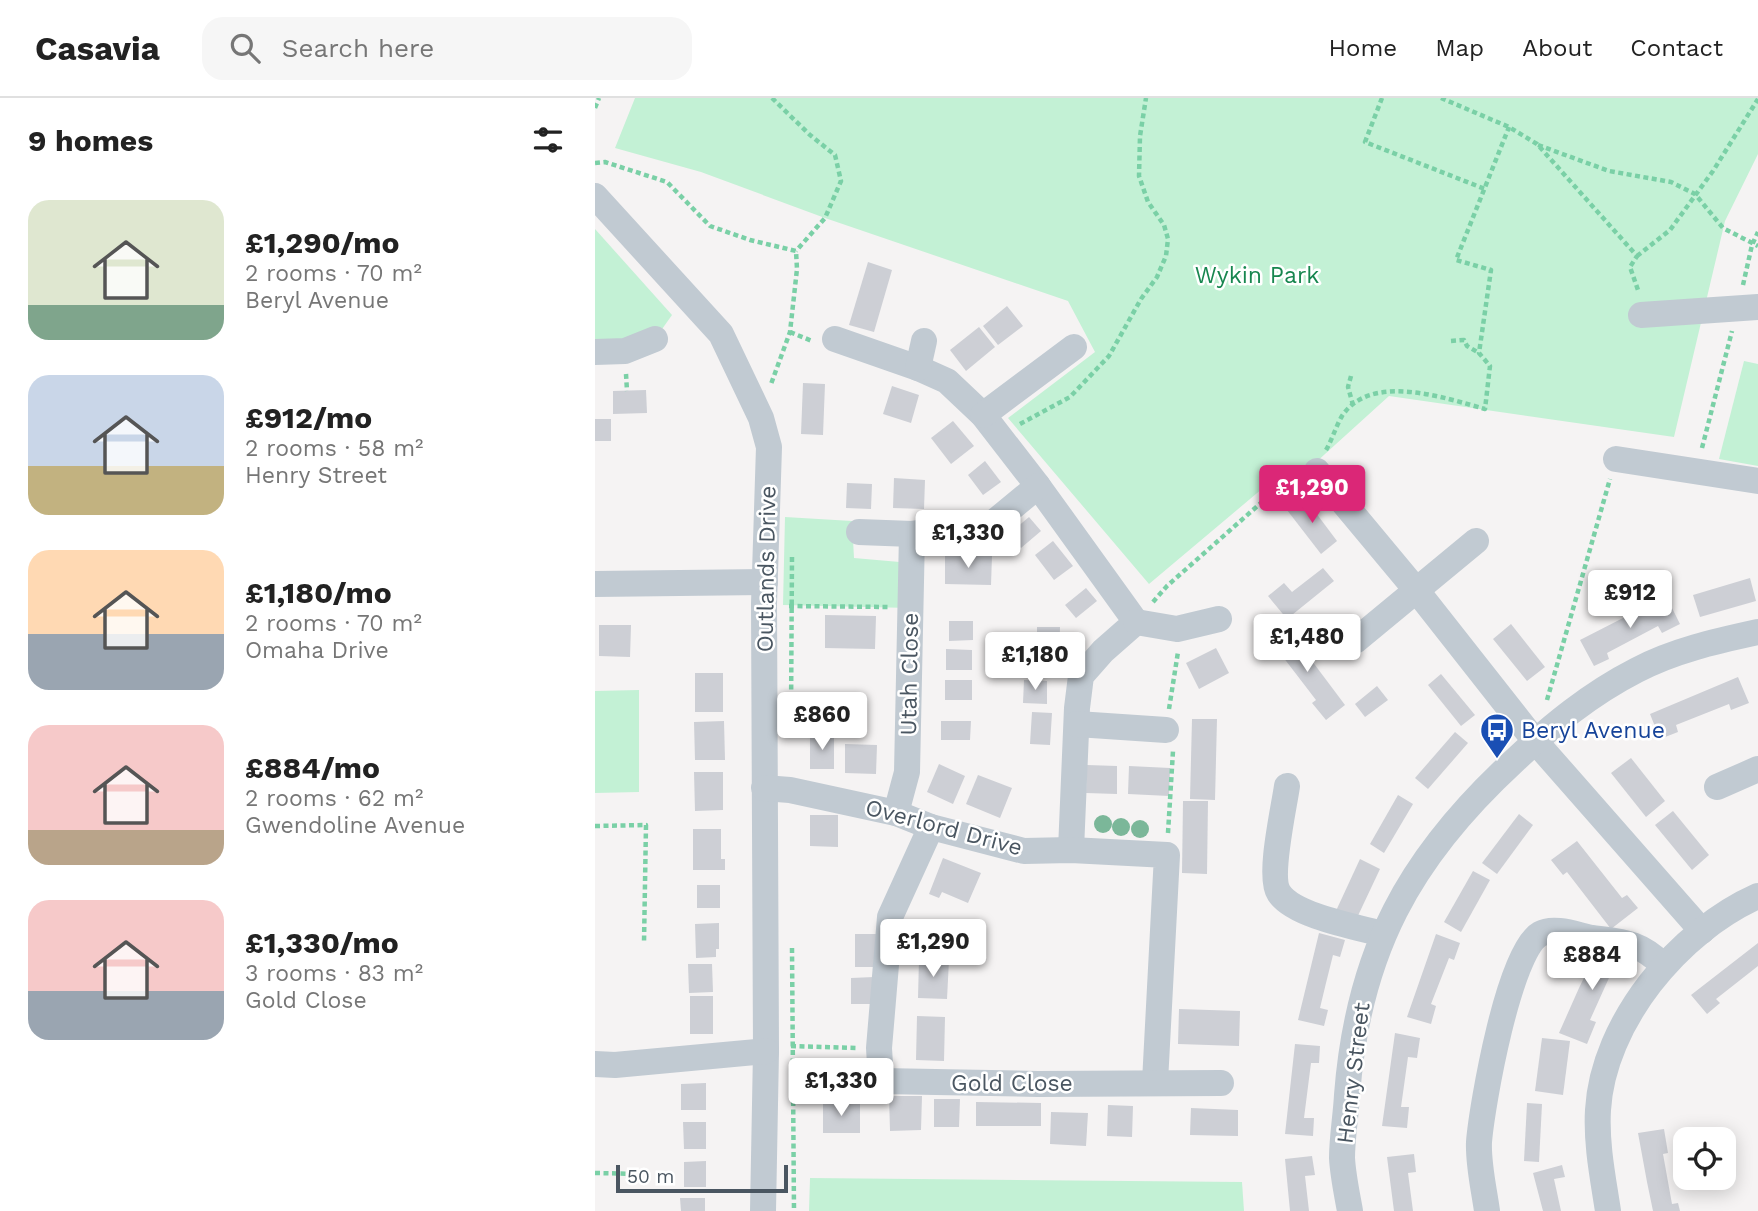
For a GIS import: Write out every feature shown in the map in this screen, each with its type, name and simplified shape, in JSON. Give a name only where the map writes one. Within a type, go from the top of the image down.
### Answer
[{"type":"street","name":"Outlands Drive","points":[[595,196],[721,334],[761,418],[769,447],[764,593],[766,1051],[763,1211]]},
{"type":"street","points":[[1641,315],[1758,307]]},
{"type":"street","points":[[595,352],[625,351],[655,339]]},
{"type":"street","points":[[835,339],[947,380],[990,425],[1038,486],[1136,622],[1177,629],[1219,619]]},
{"type":"street","points":[[918,368],[925,341]]},
{"type":"street","points":[[990,425],[1074,348]]},
{"type":"street","points":[[1615,458],[1758,481]]},
{"type":"street","points":[[1317,471],[1417,591],[1535,741],[1702,931]]},
{"type":"street","points":[[859,531],[912,534],[993,523],[1038,486]]},
{"type":"street","name":"Utah Close","points":[[896,813],[907,772],[912,534]]},
{"type":"street","points":[[1355,641],[1476,541]]},
{"type":"street","points":[[595,584],[764,593]]},
{"type":"street","points":[[1071,850],[1081,676],[1103,651],[1136,622]]},
{"type":"street","name":"Henry Street","points":[[1350,1211],[1342,1158],[1350,1054],[1364,987],[1384,934],[1428,855],[1483,789],[1581,702],[1638,669],[1690,648],[1758,632]]},
{"type":"street","points":[[1077,724],[1166,730]]},
{"type":"street","points":[[1717,787],[1758,769]]},
{"type":"street","points":[[1287,786],[1274,875],[1279,893],[1298,908],[1328,920],[1384,934]]},
{"type":"street","name":"Overlord Drive","points":[[764,788],[790,790],[896,813],[931,827],[1024,851],[1071,850],[1167,855],[1155,1082]]},
{"type":"street","name":"Gold Close","points":[[931,827],[890,917],[879,1048],[881,1081],[1038,1084],[1155,1082]]},
{"type":"street","points":[[1608,1211],[1600,1158],[1598,1109],[1608,1059],[1626,1019],[1664,966],[1717,917],[1758,897]]},
{"type":"street","points":[[1487,1211],[1479,1144],[1491,1058],[1517,973],[1531,941],[1541,933],[1556,930],[1632,943],[1650,952],[1664,966]]},
{"type":"street","points":[[595,1064],[615,1065],[766,1051]]},
{"type":"street","points":[[1155,1082],[1221,1083]]},
{"type":"path","points":[[595,108],[599,98]]},
{"type":"path","points":[[761,418],[790,332],[796,251],[825,218],[841,181],[835,155],[772,98]]},
{"type":"path","points":[[990,425],[1070,397],[1109,356],[1141,299],[1157,277],[1166,256],[1168,239],[1164,225],[1148,202],[1139,176],[1140,136],[1146,98]]},
{"type":"path","points":[[1382,98],[1366,142],[1485,189]]},
{"type":"path","points":[[1441,98],[1509,127],[1537,144],[1609,171],[1671,183],[1695,194],[1723,228],[1758,246]]},
{"type":"path","points":[[1641,315],[1641,299],[1630,267],[1637,256],[1670,230],[1713,171],[1758,99]]},
{"type":"path","points":[[1479,353],[1491,270],[1456,260],[1509,127]]},
{"type":"path","points":[[1537,144],[1637,256]]},
{"type":"path","points":[[595,163],[605,162],[667,181],[711,226],[750,240],[796,251]]},
{"type":"path","points":[[1136,622],[1167,586],[1280,486],[1317,471],[1343,415],[1353,405],[1368,397],[1393,390],[1485,409],[1490,366],[1464,341],[1451,341]]},
{"type":"path","points":[[1351,376],[1348,387],[1353,405]]},
{"type":"path","points":[[791,723],[792,550]]},
{"type":"path","points":[[764,593],[792,606],[910,608]]},
{"type":"path","points":[[595,826],[646,825],[644,943]]},
{"type":"path","points":[[792,936],[794,1211]]},
{"type":"path","points":[[766,1051],[793,1046],[879,1048]]},
{"type":"path","points":[[595,1173],[642,1174]]},
{"type":"green space","name":"Wykin Park","points":[[635,98],[1758,98],[1758,154],[1725,221],[1674,437],[1389,396],[1314,464],[1275,478],[1149,584],[1008,418],[1095,352],[1068,301],[825,218],[701,172],[615,148]]},
{"type":"green space","points":[[595,229],[672,315],[655,339],[595,352]]},
{"type":"green space","points":[[1744,361],[1758,364],[1758,466],[1719,459]]},
{"type":"green space","points":[[785,517],[852,521],[854,558],[911,563],[910,608],[783,605]]},
{"type":"green space","points":[[639,690],[639,792],[595,793],[595,691]]},
{"type":"green space","points":[[810,1178],[1242,1182],[1244,1211],[809,1211]]},
{"type":"building","points":[[868,262],[892,270],[874,332],[849,325]]},
{"type":"building","points":[[1007,306],[1023,326],[998,345],[983,326]]},
{"type":"building","points":[[979,327],[995,347],[966,371],[950,350]]},
{"type":"building","points":[[803,383],[825,384],[823,435],[801,434]]},
{"type":"building","points":[[892,386],[919,395],[911,423],[883,414]]},
{"type":"building","points":[[646,390],[647,413],[613,414],[613,391]]},
{"type":"building","points":[[595,419],[611,419],[611,441],[595,441]]},
{"type":"building","points":[[953,421],[974,446],[951,464],[931,438]]},
{"type":"building","points":[[985,461],[1001,482],[983,495],[968,475]]},
{"type":"building","points":[[894,478],[925,480],[924,509],[893,508]]},
{"type":"building","points":[[847,483],[872,484],[871,509],[846,508]]},
{"type":"building","points":[[1304,497],[1337,541],[1321,554],[1287,510]]},
{"type":"building","points":[[1029,517],[1041,531],[1021,548],[1009,534]]},
{"type":"building","points":[[1053,541],[1073,566],[1054,580],[1035,555]]},
{"type":"building","points":[[945,555],[992,556],[991,585],[945,584]]},
{"type":"building","points":[[1323,568],[1334,581],[1287,619],[1268,596],[1284,583],[1292,592]]},
{"type":"building","points":[[1750,578],[1756,601],[1700,617],[1693,595]]},
{"type":"building","points":[[1086,588],[1097,601],[1076,618],[1065,605]]},
{"type":"building","points":[[1666,596],[1680,624],[1662,633],[1658,626],[1607,653],[1609,659],[1594,666],[1580,640]]},
{"type":"building","points":[[825,615],[876,616],[875,649],[825,648]]},
{"type":"building","points":[[949,621],[973,621],[973,640],[949,641]]},
{"type":"building","points":[[1511,624],[1545,667],[1527,681],[1493,639]]},
{"type":"building","points":[[599,625],[631,625],[630,657],[599,656]]},
{"type":"building","points":[[1037,627],[1060,627],[1059,659],[1037,659]]},
{"type":"building","points":[[1288,629],[1345,705],[1326,720],[1312,703],[1316,700],[1283,657],[1279,659],[1268,643]]},
{"type":"building","points":[[1216,648],[1229,673],[1199,689],[1186,663]]},
{"type":"building","points":[[946,649],[972,650],[972,670],[946,670]]},
{"type":"building","points":[[695,673],[723,673],[723,712],[695,712]]},
{"type":"building","points":[[1441,674],[1475,715],[1461,726],[1428,685]]},
{"type":"building","points":[[1738,677],[1749,703],[1731,710],[1729,704],[1676,725],[1678,732],[1660,739],[1650,714]]},
{"type":"building","points":[[945,680],[972,680],[972,700],[945,700]]},
{"type":"building","points":[[1024,680],[1047,681],[1047,704],[1023,703]]},
{"type":"building","points":[[1377,686],[1388,700],[1365,717],[1355,704]]},
{"type":"building","points":[[1032,712],[1052,713],[1050,745],[1030,744]]},
{"type":"building","points":[[1192,719],[1217,719],[1215,800],[1190,799]]},
{"type":"building","points":[[724,721],[725,760],[695,760],[694,722]]},
{"type":"building","points":[[941,721],[971,721],[970,740],[941,740]]},
{"type":"building","points":[[1455,732],[1468,743],[1428,789],[1415,778]]},
{"type":"building","points":[[810,735],[834,735],[834,769],[810,769]]},
{"type":"building","points":[[845,744],[877,745],[876,774],[845,773]]},
{"type":"building","points":[[1631,758],[1665,801],[1646,817],[1611,773]]},
{"type":"building","points":[[939,764],[965,776],[953,804],[927,792]]},
{"type":"building","points":[[1087,765],[1117,766],[1117,794],[1086,793]]},
{"type":"building","points":[[1129,766],[1170,768],[1169,796],[1128,794]]},
{"type":"building","points":[[694,772],[723,772],[723,810],[695,811]]},
{"type":"building","points":[[978,775],[1012,788],[1000,818],[966,804]]},
{"type":"building","points":[[1398,795],[1413,804],[1384,853],[1370,844]]},
{"type":"building","points":[[1183,801],[1208,801],[1207,874],[1182,873]]},
{"type":"building","points":[[1673,811],[1709,855],[1692,870],[1655,825]]},
{"type":"building","points":[[1519,814],[1533,825],[1497,874],[1482,863]]},
{"type":"building","points":[[810,815],[838,815],[838,847],[810,846]]},
{"type":"building","points":[[693,829],[721,829],[721,859],[725,859],[725,870],[693,870]]},
{"type":"building","points":[[1577,841],[1622,898],[1627,895],[1638,908],[1611,929],[1567,872],[1563,875],[1551,860]]},
{"type":"building","points":[[943,858],[981,873],[968,903],[942,892],[939,898],[929,894]]},
{"type":"building","points":[[1360,859],[1380,869],[1355,922],[1335,913]]},
{"type":"building","points":[[1473,871],[1490,880],[1461,932],[1444,922]]},
{"type":"building","points":[[697,885],[720,885],[720,908],[697,908]]},
{"type":"building","points":[[719,923],[719,949],[716,949],[716,957],[696,958],[695,924]]},
{"type":"building","points":[[1319,933],[1345,940],[1340,957],[1333,955],[1326,983],[1320,1008],[1328,1010],[1324,1026],[1298,1020]]},
{"type":"building","points":[[855,934],[877,934],[876,967],[855,967]]},
{"type":"building","points":[[1436,934],[1460,943],[1454,960],[1449,958],[1431,1004],[1436,1006],[1431,1024],[1407,1017]]},
{"type":"building","points":[[1602,941],[1631,956],[1622,973],[1613,969],[1590,1020],[1596,1022],[1587,1044],[1559,1033]]},
{"type":"building","points":[[1758,943],[1758,966],[1716,999],[1720,1003],[1707,1014],[1691,995]]},
{"type":"building","points":[[919,959],[949,960],[947,999],[918,998]]},
{"type":"building","points":[[688,964],[712,964],[713,992],[689,993]]},
{"type":"building","points":[[874,977],[875,1004],[851,1004],[851,978]]},
{"type":"building","points":[[690,996],[713,996],[713,1034],[690,1034]]},
{"type":"building","points":[[1179,1009],[1240,1011],[1239,1046],[1178,1044]]},
{"type":"building","points":[[917,1016],[945,1017],[944,1061],[916,1060]]},
{"type":"building","points":[[1395,1033],[1420,1038],[1417,1058],[1408,1057],[1401,1107],[1409,1107],[1407,1128],[1382,1126]]},
{"type":"building","points":[[1542,1038],[1570,1041],[1563,1095],[1535,1091]]},
{"type":"building","points":[[1295,1044],[1320,1046],[1319,1063],[1311,1063],[1304,1118],[1314,1118],[1313,1136],[1285,1134]]},
{"type":"building","points":[[706,1083],[706,1110],[681,1110],[681,1084]]},
{"type":"building","points":[[889,1096],[922,1096],[921,1130],[890,1131]]},
{"type":"building","points":[[934,1099],[960,1099],[959,1127],[934,1127]]},
{"type":"building","points":[[976,1102],[1041,1103],[1041,1126],[976,1126]]},
{"type":"building","points":[[823,1103],[860,1103],[860,1133],[823,1133]]},
{"type":"building","points":[[1527,1103],[1542,1104],[1539,1162],[1524,1161]]},
{"type":"building","points":[[1108,1105],[1133,1106],[1132,1137],[1107,1136]]},
{"type":"building","points":[[1191,1108],[1238,1110],[1238,1136],[1190,1135]]},
{"type":"building","points":[[1051,1112],[1088,1113],[1086,1146],[1050,1144]]},
{"type":"building","points":[[683,1122],[706,1122],[706,1149],[684,1149]]},
{"type":"building","points":[[1664,1129],[1668,1153],[1663,1154],[1672,1204],[1678,1203],[1680,1211],[1653,1211],[1647,1182],[1638,1133]]},
{"type":"building","points":[[1414,1154],[1416,1172],[1408,1173],[1413,1211],[1394,1211],[1387,1157]]},
{"type":"building","points":[[1312,1156],[1315,1175],[1305,1176],[1309,1211],[1290,1211],[1285,1159]]},
{"type":"building","points":[[706,1161],[706,1187],[684,1187],[684,1162]]},
{"type":"building","points":[[1562,1165],[1565,1177],[1554,1179],[1561,1211],[1543,1211],[1533,1173]]},
{"type":"building","points":[[680,1198],[705,1198],[705,1211],[681,1211]]},
{"type":"place","name":"Beryl Avenue","points":[[1497,760]]}]
